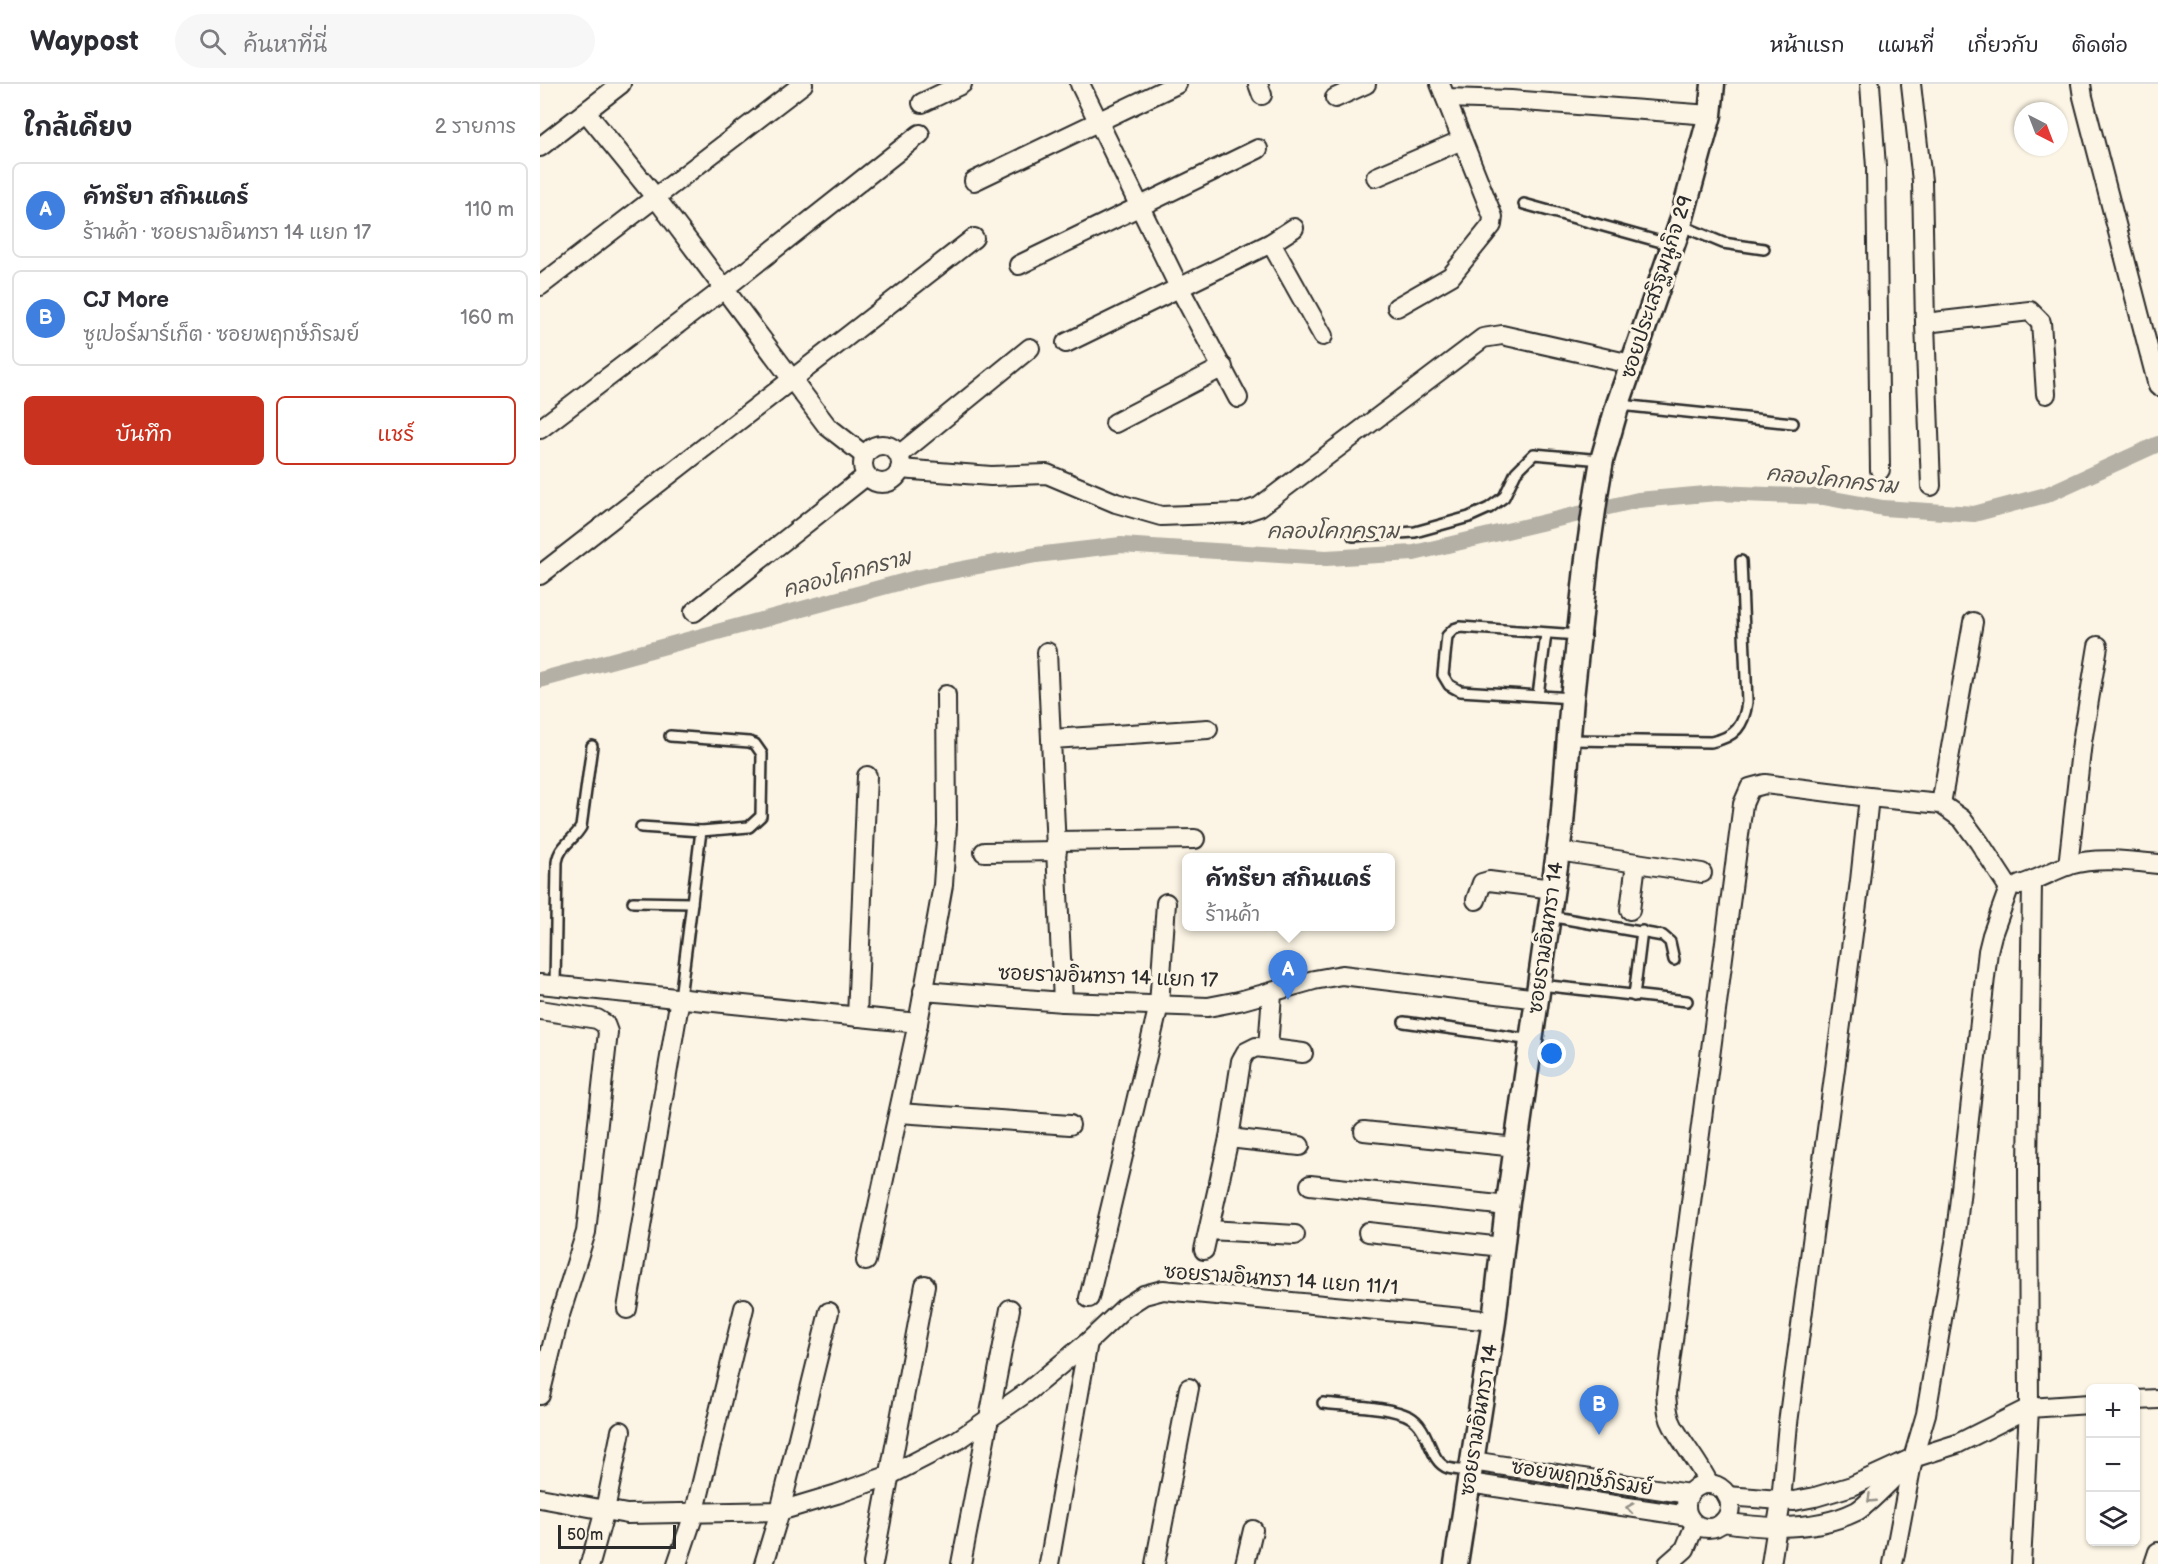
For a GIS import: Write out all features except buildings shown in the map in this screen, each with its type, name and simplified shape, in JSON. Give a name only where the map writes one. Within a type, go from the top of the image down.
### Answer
[{"type":"street","points":[[540,147],[621,84]]},
{"type":"street","points":[[540,286],[803,84]]},
{"type":"street","points":[[922,103],[962,84]]},
{"type":"street","points":[[1080,84],[1179,287],[1238,398]]},
{"type":"street","points":[[974,181],[1177,84]]},
{"type":"street","points":[[1335,98],[1366,84]]},
{"type":"street","name":"ซอยประเสริฐมนูกิจ 29","points":[[1597,489],[1602,460],[1618,404],[1676,235],[1710,115],[1713,84]]},
{"type":"street","points":[[1870,84],[1876,166],[1880,470]]},
{"type":"street","points":[[1911,84],[1922,181],[1931,486]]},
{"type":"street","points":[[2081,84],[2158,386]]},
{"type":"street","points":[[1397,307],[1451,276],[1492,225],[1493,217],[1443,91],[1510,100],[1710,115]]},
{"type":"street","points":[[586,112],[656,198],[827,426],[864,454]]},
{"type":"street","points":[[540,429],[725,288],[920,134]]},
{"type":"street","points":[[1376,177],[1462,140]]},
{"type":"street","points":[[1019,264],[1258,148]]},
{"type":"street","points":[[1066,343],[1271,243],[1294,228]]},
{"type":"street","points":[[540,575],[974,238]]},
{"type":"street","points":[[1271,243],[1323,336]]},
{"type":"street","points":[[1925,323],[2030,311],[2034,313],[2042,322],[2046,394]]},
{"type":"street","points":[[900,462],[991,476],[1047,474],[1116,502],[1161,516],[1241,513],[1259,507],[1483,338],[1502,335],[1631,364]]},
{"type":"street","points":[[900,462],[891,446],[879,444],[864,454],[862,466],[866,476],[879,483],[888,482],[896,477],[900,462],[1030,348]]},
{"type":"street","points":[[1115,423],[1223,367]]},
{"type":"street","points":[[694,612],[866,476]]},
{"type":"street","name":"ซอยรามอินทรา 14","points":[[1456,1564],[1494,1321],[1502,1247],[1558,851],[1572,698],[1597,489]]},
{"type":"street","points":[[1941,804],[1973,622]]},
{"type":"street","points":[[2068,866],[2082,742],[2098,646]]},
{"type":"street","points":[[1047,652],[1063,1002]]},
{"type":"street","points":[[866,1261],[918,1023],[943,885],[947,825],[946,695]]},
{"type":"street","points":[[1052,739],[1208,729]]},
{"type":"street","points":[[857,1017],[867,776]]},
{"type":"street","points":[[1668,1564],[1685,1549],[1691,1521],[1685,1505],[1689,1494],[1697,1486],[1709,1484],[1701,1467],[1672,1426],[1667,1411],[1666,1394],[1743,804],[1750,788],[1765,784],[1941,804],[1962,819],[2009,888]]},
{"type":"street","points":[[1771,1564],[1859,893],[1869,797]]},
{"type":"street","points":[[984,852],[1195,839]]},
{"type":"street","points":[[1558,851],[1701,873]]},
{"type":"street","points":[[2009,888],[2032,882],[2068,866],[2090,861],[2158,864]]},
{"type":"street","points":[[1630,910],[1636,863]]},
{"type":"street","points":[[1476,900],[1482,883],[1489,881],[1553,889]]},
{"type":"street","points":[[2021,1564],[2029,1408],[2028,1169],[2032,882]]},
{"type":"street","points":[[1893,1564],[1913,1458],[1928,1406],[1955,1242],[1988,951],[2009,888]]},
{"type":"street","points":[[1089,1299],[1160,1005],[1166,903]]},
{"type":"street","name":"ซอยรามอินทรา 14 แยก 17","points":[[923,991],[1063,1002],[1208,1007],[1272,994],[1314,980],[1342,975],[1539,992]]},
{"type":"street","points":[[547,985],[918,1023]]},
{"type":"street","points":[[1268,1048],[1272,994]]},
{"type":"street","points":[[627,1309],[680,999]]},
{"type":"street","points":[[540,1010],[597,1019],[605,1024],[608,1032],[586,1232],[559,1318],[540,1395]]},
{"type":"street","points":[[1204,1250],[1229,1138],[1241,1061],[1246,1052],[1256,1047],[1303,1053]]},
{"type":"street","points":[[899,1113],[1070,1125]]},
{"type":"street","points":[[1364,1131],[1516,1147]]},
{"type":"street","points":[[1229,1138],[1300,1146]]},
{"type":"street","points":[[1310,1185],[1508,1206]]},
{"type":"street","points":[[1209,1230],[1295,1235]]},
{"type":"street","points":[[1368,1233],[1502,1247]]},
{"type":"street","points":[[873,1564],[925,1284]]},
{"type":"street","name":"ซอยรามอินทรา 14 แยก 11/1","points":[[540,1498],[627,1514],[791,1507],[890,1475],[958,1440],[988,1421],[1088,1342],[1124,1308],[1144,1295],[1163,1290],[1494,1321]]},
{"type":"street","points":[[677,1564],[694,1511],[744,1308]]},
{"type":"street","points":[[961,1564],[1010,1308]]},
{"type":"street","points":[[764,1564],[791,1507],[829,1312]]},
{"type":"street","points":[[1049,1564],[1088,1342]]},
{"type":"street","points":[[1155,1564],[1189,1388]]},
{"type":"street","points":[[2140,1400],[2158,1399]]},
{"type":"street","name":"ซอยพฤกษ์ภิรมย์","points":[[1709,1484],[1720,1487],[1727,1496],[1781,1501],[1815,1497],[1852,1486],[1913,1458],[1957,1444],[2029,1408],[2086,1404]]},
{"type":"street","points":[[590,1564],[621,1431]]},
{"type":"street","name":"ซอยพฤกษ์ภิรมย์","points":[[1471,1472],[1691,1521],[1705,1528],[1715,1527],[1724,1522],[1777,1527],[1828,1521],[1858,1510],[1913,1458]]},
{"type":"street","name":"ซอยพฤกษ์ภิรมย์","points":[[1471,1472],[1689,1494]]},
{"type":"street","points":[[1724,1522],[1730,1505],[1727,1496]]},
{"type":"street","points":[[1245,1564],[1253,1530]]},
{"type":"street","points":[[2154,1564],[2158,1552]]},
{"type":"lane","points":[[1524,204],[1676,235],[1764,249]]},
{"type":"lane","points":[[1618,404],[1793,423]]},
{"type":"lane","points":[[1353,536],[1415,532],[1469,517],[1504,498],[1516,472],[1534,454],[1602,460]]},
{"type":"lane","points":[[1569,740],[1711,742],[1725,739],[1738,728],[1745,718],[1747,702],[1741,561]]},
{"type":"lane","points":[[1572,698],[1460,691],[1449,685],[1443,675],[1447,636],[1454,629],[1466,626],[1579,635]]},
{"type":"lane","points":[[1538,695],[1546,634]]},
{"type":"lane","points":[[641,827],[701,831],[749,826],[761,816],[762,754],[755,744],[670,736]]},
{"type":"lane","points":[[547,985],[558,854],[581,827],[592,746]]},
{"type":"lane","points":[[680,999],[701,831]]},
{"type":"lane","points":[[633,902],[692,903]]},
{"type":"lane","points":[[1549,916],[1663,936],[1668,939],[1674,960]]},
{"type":"lane","points":[[1634,996],[1642,931]]},
{"type":"lane","points":[[1539,992],[1634,996],[1686,1001]]},
{"type":"lane","points":[[1404,1022],[1532,1040]]},
{"type":"lane","points":[[1323,1403],[1397,1412],[1412,1418],[1425,1432],[1441,1465],[1471,1472]]},
{"type":"waterway","name":"คลองโคกคราม","points":[[540,680],[920,577],[1036,555],[1121,545],[1326,558],[1414,553],[1638,500],[1717,493],[1823,497],[1883,508],[1974,514],[2046,495],[2158,444]]},
{"type":"place","name":"คัทรียา สกินแคร์","points":[[1288,1000]]},
{"type":"place","name":"CJ More","points":[[1599,1435]]}]
